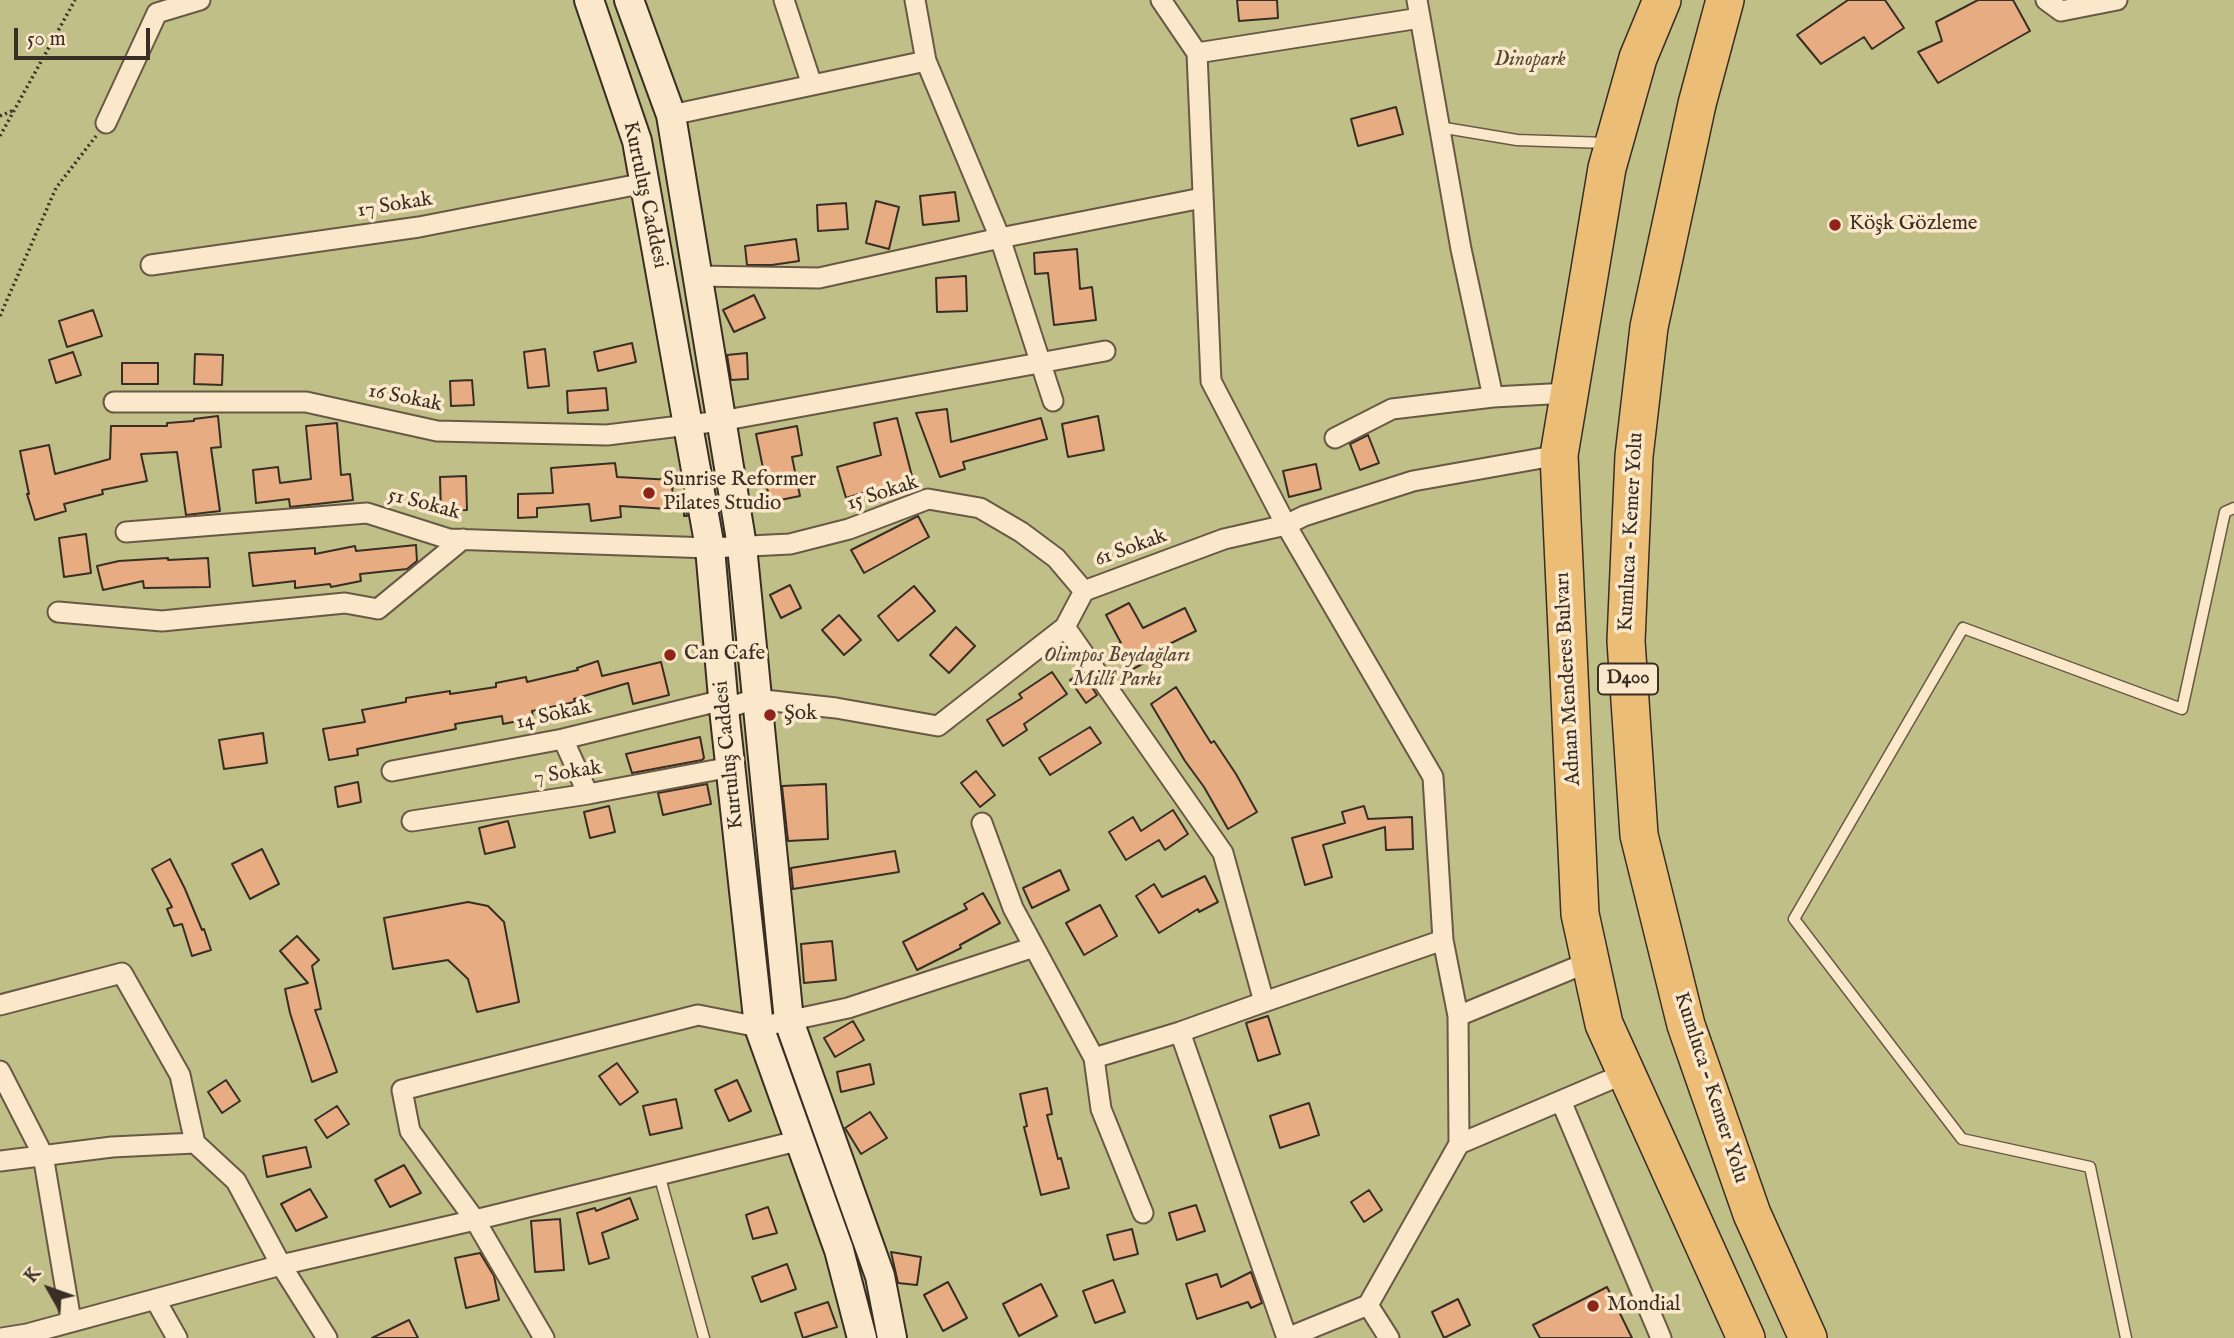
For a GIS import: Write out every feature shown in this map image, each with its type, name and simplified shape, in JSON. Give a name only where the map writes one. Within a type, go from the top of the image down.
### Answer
[{"type":"highway","name":"Adnan Menderes Bulvarı","points":[[1662,0],[1638,58],[1606,168],[1559,456],[1580,914],[1604,1024],[1746,1338]]},
{"type":"highway","name":"Kumluca - Kemer Yolu","points":[[1725,0],[1694,117],[1649,327],[1634,456],[1626,642],[1639,835],[1686,1025],[1752,1214],[1808,1338]]},
{"type":"street","points":[[106,123],[157,13],[200,0]]},
{"type":"street","name":"Kurtuluş Caddesi","points":[[589,0],[633,129],[645,183],[710,548],[759,1027],[802,1140],[839,1250],[862,1338]]},
{"type":"street","name":"Kurtuluş Caddesi","points":[[629,0],[671,115],[742,546],[755,699],[789,1021],[880,1276],[892,1338]]},
{"type":"street","points":[[784,0],[812,85]]},
{"type":"street","points":[[915,0],[926,61],[999,238],[1053,401]]},
{"type":"street","points":[[1161,0],[1197,53],[1212,381],[1286,525],[1433,777],[1443,940],[1458,1016],[1459,1144],[1368,1305],[1287,1338],[1180,1032]]},
{"type":"street","points":[[2046,0],[2062,11],[2117,0]]},
{"type":"street","points":[[1197,53],[1418,9],[1461,249],[1493,397]]},
{"type":"street","points":[[633,129],[671,115],[926,61]]},
{"type":"street","name":"17 Sokak","points":[[151,265],[419,227],[645,183]]},
{"type":"street","points":[[697,276],[819,278],[999,238],[1202,198]]},
{"type":"street","name":"16 Sokak","points":[[114,402],[306,402],[437,430],[607,435],[721,421],[1105,351]]},
{"type":"street","points":[[1335,438],[1392,410],[1493,397],[1569,393]]},
{"type":"street","name":"61 Sokak","points":[[724,704],[755,699],[836,708],[938,726],[1065,627],[1084,591],[1224,540],[1286,525],[1304,516],[1413,481],[1559,456]]},
{"type":"street","name":"15 Sokak","points":[[710,548],[790,544],[849,529],[928,499],[980,508],[1021,532],[1056,558],[1084,591]]},
{"type":"street","name":"51 Sokak","points":[[126,532],[367,513],[449,539],[710,548]]},
{"type":"street","points":[[58,612],[162,621],[345,603],[379,609],[463,539]]},
{"type":"street","points":[[1065,627],[1223,853],[1264,1002]]},
{"type":"street","name":"14 Sokak","points":[[392,771],[564,739],[724,704]]},
{"type":"street","points":[[564,739],[588,794]]},
{"type":"street","name":"7 Sokak","points":[[412,821],[588,794],[731,767]]},
{"type":"street","points":[[982,823],[1013,908],[1094,1058],[1101,1109],[1143,1213]]},
{"type":"street","points":[[1094,1058],[1180,1032],[1443,940]]},
{"type":"street","points":[[544,1338],[475,1220],[410,1131],[402,1090],[698,1015],[759,1027],[848,1008],[1034,947]]},
{"type":"street","points":[[1458,1016],[1591,961]]},
{"type":"street","points":[[0,1005],[122,974],[180,1075],[195,1143],[236,1181],[281,1265],[327,1338]]},
{"type":"street","points":[[0,1070],[43,1155],[71,1321]]},
{"type":"street","points":[[1459,1144],[1626,1073]]},
{"type":"street","points":[[1561,1101],[1661,1338]]},
{"type":"street","points":[[2,1338],[28,1336],[71,1321],[281,1265],[802,1140]]},
{"type":"street","points":[[0,1161],[112,1147],[195,1143]]},
{"type":"street","points":[[155,1299],[177,1338]]},
{"type":"street","points":[[1368,1305],[1389,1338]]},
{"type":"lane","points":[[1440,127],[1517,140],[1614,144]]},
{"type":"lane","points":[[2126,1338],[2091,1167],[1962,1139],[1794,919],[1963,628],[2182,709],[2225,512],[2234,508]]},
{"type":"lane","points":[[659,1174],[704,1338]]},
{"type":"path","points":[[0,136],[75,0]]},
{"type":"path","points":[[0,116],[14,110]]},
{"type":"path","points":[[0,316],[56,188],[106,123]]},
{"type":"green space","name":"Olimpos Beydağları Millî Parkı","points":[[0,0],[2234,0],[2234,1338],[0,1338]]},
{"type":"building","points":[[1237,0],[1277,0],[1278,18],[1239,21]]},
{"type":"building","points":[[1848,0],[1885,0],[1904,28],[1872,49],[1864,37],[1821,64],[1797,35]]},
{"type":"building","points":[[1978,0],[2013,0],[2030,31],[1938,83],[1918,52],[1942,41],[1936,22]]},
{"type":"building","points":[[1396,107],[1403,134],[1358,146],[1351,119]]},
{"type":"building","points":[[955,192],[959,221],[923,225],[920,196]]},
{"type":"building","points":[[876,201],[899,207],[889,249],[866,243]]},
{"type":"building","points":[[846,203],[848,229],[818,231],[817,205]]},
{"type":"building","points":[[796,239],[799,261],[747,265],[745,246]]},
{"type":"building","points":[[1077,249],[1080,289],[1092,287],[1096,320],[1054,325],[1048,273],[1035,274],[1034,253]]},
{"type":"building","points":[[966,276],[967,311],[937,312],[936,278]]},
{"type":"building","points":[[754,295],[765,318],[734,332],[723,310]]},
{"type":"building","points":[[93,310],[102,336],[67,347],[59,321]]},
{"type":"building","points":[[632,343],[636,362],[598,371],[594,352]]},
{"type":"building","points":[[545,349],[549,386],[528,388],[524,352]]},
{"type":"building","points":[[73,352],[81,375],[56,383],[49,360]]},
{"type":"building","points":[[747,353],[748,379],[731,380],[727,355]]},
{"type":"building","points":[[195,354],[223,355],[222,385],[194,384]]},
{"type":"building","points":[[122,363],[158,363],[158,384],[122,384]]},
{"type":"building","points":[[472,380],[474,405],[451,406],[450,381]]},
{"type":"building","points":[[606,388],[608,410],[568,413],[567,391]]},
{"type":"building","points":[[947,409],[951,442],[1041,418],[1047,439],[963,462],[965,469],[940,477],[916,413]]},
{"type":"building","points":[[218,416],[221,447],[211,448],[220,511],[186,515],[177,452],[141,454],[147,481],[102,490],[103,494],[64,504],[66,511],[35,520],[27,494],[20,451],[49,445],[55,474],[110,459],[111,426],[167,426],[167,423]]},
{"type":"building","points":[[1098,416],[1104,450],[1068,457],[1062,424]]},
{"type":"building","points":[[897,418],[914,484],[886,492],[885,486],[846,498],[837,467],[881,455],[874,423]]},
{"type":"building","points":[[337,423],[341,475],[350,474],[353,500],[290,507],[289,499],[256,503],[253,470],[278,467],[280,483],[311,479],[306,426]]},
{"type":"building","points":[[797,426],[802,455],[792,457],[800,496],[770,502],[756,434]]},
{"type":"building","points":[[1368,435],[1379,463],[1360,470],[1350,444]]},
{"type":"building","points":[[615,463],[617,477],[673,480],[672,495],[683,494],[687,516],[684,516],[684,510],[620,506],[621,517],[591,521],[589,504],[537,508],[537,517],[518,518],[518,494],[553,493],[551,468]]},
{"type":"building","points":[[1316,464],[1321,489],[1289,497],[1283,471]]},
{"type":"building","points":[[466,476],[467,510],[441,511],[440,477]]},
{"type":"building","points":[[918,516],[929,537],[864,573],[851,550]]},
{"type":"building","points":[[86,534],[91,573],[64,577],[59,538]]},
{"type":"building","points":[[416,545],[417,561],[407,569],[360,574],[361,581],[331,587],[330,584],[295,588],[295,581],[253,586],[249,553],[315,548],[315,554],[355,546],[356,551]]},
{"type":"building","points":[[208,558],[210,587],[144,588],[143,581],[103,590],[97,566],[119,561]]},
{"type":"building","points":[[790,585],[801,608],[781,618],[770,595]]},
{"type":"building","points":[[914,586],[935,611],[898,641],[878,616]]},
{"type":"building","points":[[1129,603],[1143,628],[1185,608],[1196,631],[1159,649],[1161,654],[1131,670],[1106,615]]},
{"type":"building","points":[[839,615],[861,640],[844,655],[822,630]]},
{"type":"building","points":[[956,627],[975,646],[949,673],[930,655]]},
{"type":"building","points":[[598,661],[602,676],[661,662],[669,695],[633,704],[628,683],[574,699],[575,702],[532,711],[533,718],[503,724],[502,716],[455,724],[456,729],[357,749],[358,755],[329,760],[323,729],[365,722],[362,710],[406,702],[406,698],[496,687],[496,683],[526,677],[527,682],[578,670],[577,668]]},
{"type":"building","points":[[1052,672],[1067,694],[1024,724],[1027,730],[1003,746],[987,720],[1022,698],[1019,694]]},
{"type":"building","points":[[1082,672],[1097,695],[1086,703],[1070,680]]},
{"type":"building","points":[[1176,687],[1211,743],[1214,741],[1236,774],[1257,812],[1228,829],[1151,704]]},
{"type":"building","points":[[1090,727],[1101,743],[1050,775],[1039,758]]},
{"type":"building","points":[[263,733],[267,763],[224,769],[219,740]]},
{"type":"building","points":[[700,737],[704,758],[702,760],[632,773],[626,754]]},
{"type":"building","points":[[976,771],[995,795],[980,807],[961,783]]},
{"type":"building","points":[[358,782],[361,802],[338,807],[335,787]]},
{"type":"building","points":[[707,784],[711,804],[663,815],[658,793]]},
{"type":"building","points":[[826,784],[828,839],[788,841],[782,786]]},
{"type":"building","points":[[609,806],[615,832],[590,838],[584,812]]},
{"type":"building","points":[[1364,806],[1368,819],[1412,817],[1413,849],[1386,850],[1385,827],[1323,845],[1332,877],[1305,885],[1292,838],[1345,823],[1342,812]]},
{"type":"building","points":[[1173,810],[1188,834],[1165,850],[1159,840],[1126,860],[1109,832],[1133,817],[1141,831]]},
{"type":"building","points":[[508,821],[515,847],[485,854],[479,828]]},
{"type":"building","points":[[262,849],[279,884],[250,899],[232,864]]},
{"type":"building","points":[[895,851],[899,872],[793,889],[791,868]]},
{"type":"building","points":[[170,859],[202,930],[204,929],[211,950],[192,956],[182,924],[174,926],[167,909],[172,907],[152,869]]},
{"type":"building","points":[[1060,870],[1069,890],[1032,908],[1023,888]]},
{"type":"building","points":[[1205,876],[1218,902],[1199,912],[1198,909],[1159,933],[1136,896],[1154,884],[1162,897]]},
{"type":"building","points":[[983,893],[1000,923],[960,945],[961,948],[917,970],[903,942],[967,909],[964,904]]},
{"type":"building","points":[[468,902],[488,906],[504,922],[519,1002],[477,1012],[468,979],[448,960],[393,969],[384,918]]},
{"type":"building","points":[[1100,905],[1117,936],[1084,955],[1066,923]]},
{"type":"building","points":[[297,936],[319,960],[312,966],[321,1009],[315,1010],[337,1072],[312,1082],[285,989],[308,983],[280,951]]},
{"type":"building","points":[[832,941],[836,980],[804,983],[801,944]]},
{"type":"building","points":[[1268,1016],[1280,1054],[1258,1061],[1246,1023]]},
{"type":"building","points":[[853,1021],[864,1040],[835,1057],[824,1038]]},
{"type":"building","points":[[617,1063],[638,1092],[620,1105],[599,1076]]},
{"type":"building","points":[[870,1064],[874,1084],[841,1092],[837,1072]]},
{"type":"building","points":[[226,1080],[240,1101],[222,1113],[208,1092]]},
{"type":"building","points":[[737,1080],[751,1111],[729,1121],[715,1090]]},
{"type":"building","points":[[1047,1088],[1052,1114],[1047,1115],[1058,1159],[1061,1158],[1069,1188],[1041,1195],[1024,1127],[1027,1126],[1020,1094]]},
{"type":"building","points":[[676,1099],[682,1128],[650,1135],[643,1106]]},
{"type":"building","points":[[1309,1103],[1319,1135],[1280,1148],[1270,1116]]},
{"type":"building","points":[[337,1106],[349,1124],[327,1138],[315,1120]]},
{"type":"building","points":[[870,1112],[887,1138],[861,1154],[845,1128]]},
{"type":"building","points":[[306,1147],[311,1167],[267,1177],[263,1156]]},
{"type":"building","points":[[404,1165],[421,1193],[390,1207],[375,1180]]},
{"type":"building","points":[[310,1189],[327,1217],[296,1231],[281,1204]]},
{"type":"building","points":[[1369,1190],[1382,1210],[1364,1222],[1351,1202]]},
{"type":"building","points":[[630,1198],[638,1219],[602,1233],[609,1258],[589,1264],[577,1213],[595,1208],[596,1211]]},
{"type":"building","points":[[1196,1205],[1205,1231],[1177,1240],[1169,1213]]},
{"type":"building","points":[[768,1207],[777,1233],[753,1239],[746,1215]]},
{"type":"building","points":[[560,1219],[564,1270],[535,1272],[531,1221]]},
{"type":"building","points":[[1132,1229],[1138,1254],[1114,1260],[1107,1235]]},
{"type":"building","points":[[891,1252],[921,1257],[917,1285],[898,1283]]},
{"type":"building","points":[[480,1253],[494,1276],[499,1300],[466,1308],[455,1258]]},
{"type":"building","points":[[787,1264],[796,1289],[761,1302],[752,1277]]},
{"type":"building","points":[[1251,1272],[1262,1303],[1251,1308],[1248,1302],[1197,1319],[1186,1284],[1217,1274],[1221,1287]]},
{"type":"building","points":[[1113,1280],[1125,1312],[1095,1323],[1083,1291]]},
{"type":"building","points":[[948,1282],[967,1318],[943,1331],[924,1295]]},
{"type":"building","points":[[1041,1284],[1057,1316],[1019,1336],[1003,1304]]},
{"type":"building","name":"Mondial","points":[[1607,1287],[1632,1338],[1540,1338],[1533,1325]]},
{"type":"building","points":[[1458,1299],[1470,1325],[1444,1338],[1432,1312]]},
{"type":"building","points":[[828,1302],[837,1327],[803,1338],[795,1313]]},
{"type":"building","points":[[409,1320],[418,1338],[372,1338]]},
{"type":"place","name":"Köşk Gözleme","points":[[1835,225]]},
{"type":"place","name":"Sunrise Reformer Pilates Studio","points":[[649,493]]},
{"type":"place","name":"Can Cafe","points":[[670,655]]},
{"type":"place","name":"Şok","points":[[770,715]]},
{"type":"place","name":"Mondial","points":[[1593,1306]]},
{"type":"park label","name":"Dinopark","points":[[1530,61]]}]
